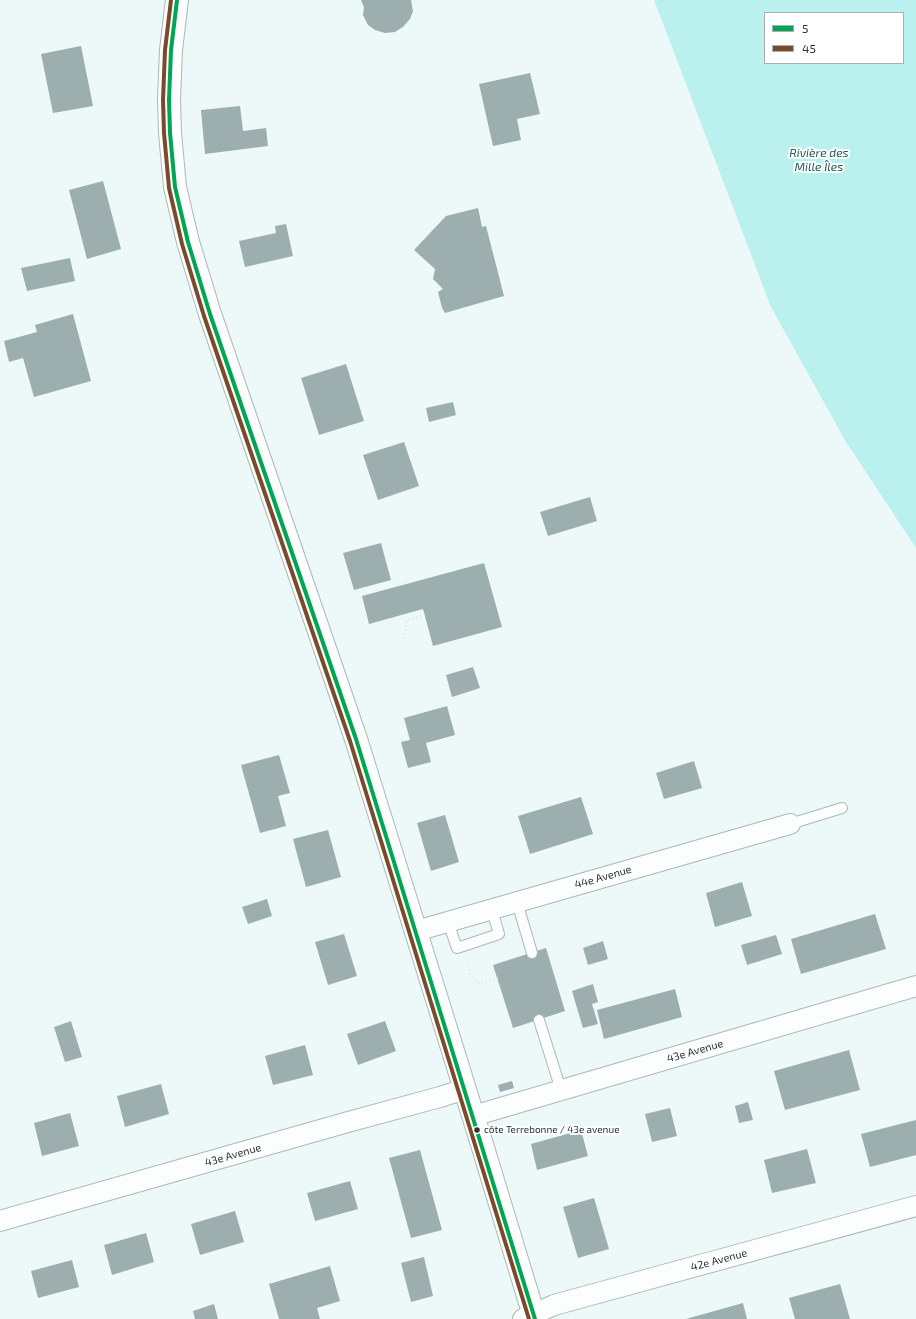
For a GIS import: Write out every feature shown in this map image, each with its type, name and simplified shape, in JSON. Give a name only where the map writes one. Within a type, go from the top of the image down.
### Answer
[{"type":"main road","points":[[177,0],[171,50],[169,111],[173,171],[182,219],[210,314],[356,739],[465,1089],[530,1317]]},
{"type":"street","name":"44e Avenue","points":[[416,931],[790,824]]},
{"type":"street","name":"43e Avenue","points":[[473,1116],[916,986]]},
{"type":"street","name":"43e Avenue","points":[[0,1221],[465,1089]]},
{"type":"street","name":"42e Avenue","points":[[530,1317],[554,1305],[916,1206]]},
{"type":"lane","points":[[790,824],[842,808]]},
{"type":"lane","points":[[517,902],[532,953]]},
{"type":"lane","points":[[448,922],[457,948],[499,934],[492,910]]},
{"type":"lane","points":[[539,1020],[561,1090]]},
{"type":"path","points":[[404,638],[407,620],[425,615]]},
{"type":"path","points":[[470,972],[472,978],[477,983],[485,983],[498,978]]},
{"type":"water","name":"Rivière des Mille Îles","points":[[654,0],[916,0],[916,548],[846,442],[771,307]]},
{"type":"building","points":[[361,0],[411,0],[413,11],[410,19],[403,27],[395,32],[385,33],[375,30],[368,25],[363,15],[364,7]]},
{"type":"building","points":[[81,46],[93,106],[53,113],[41,54]]},
{"type":"building","points":[[530,73],[540,114],[517,119],[521,140],[493,146],[479,84]]},
{"type":"building","points":[[240,106],[243,131],[266,128],[268,146],[205,154],[201,110]]},
{"type":"building","points":[[103,181],[121,249],[87,259],[69,190]]},
{"type":"building","points":[[478,208],[482,227],[486,226],[504,296],[445,313],[442,308],[438,292],[443,289],[433,279],[435,269],[414,250],[446,216]]},
{"type":"building","points":[[286,224],[293,256],[245,267],[239,241],[276,233],[275,226]]},
{"type":"building","points":[[70,258],[75,281],[27,291],[21,268]]},
{"type":"building","points":[[73,314],[91,381],[34,397],[23,358],[9,362],[4,341],[37,332],[35,325]]},
{"type":"building","points":[[346,364],[364,421],[319,435],[301,378]]},
{"type":"building","points":[[453,402],[456,415],[429,422],[426,408]]},
{"type":"building","points":[[404,442],[419,486],[378,500],[363,455]]},
{"type":"building","points":[[590,497],[597,521],[548,536],[540,512]]},
{"type":"building","points":[[381,543],[391,580],[354,590],[343,553]]},
{"type":"building","points":[[484,563],[502,627],[433,646],[423,609],[369,624],[362,596]]},
{"type":"building","points":[[473,667],[480,688],[452,697],[446,675]]},
{"type":"building","points":[[447,706],[455,735],[426,743],[431,762],[408,768],[401,742],[410,740],[404,718]]},
{"type":"building","points":[[279,755],[290,793],[278,796],[286,826],[260,833],[241,765]]},
{"type":"building","points":[[694,761],[702,788],[664,799],[656,773]]},
{"type":"building","points":[[581,797],[593,834],[530,854],[518,816]]},
{"type":"building","points":[[445,815],[459,862],[431,871],[417,823]]},
{"type":"building","points":[[328,830],[341,877],[306,887],[293,839]]},
{"type":"building","points":[[742,882],[752,916],[715,927],[706,893]]},
{"type":"building","points":[[267,899],[272,916],[248,924],[242,907]]},
{"type":"building","points":[[875,914],[886,949],[801,974],[791,939]]},
{"type":"building","points":[[344,934],[357,976],[328,985],[315,942]]},
{"type":"building","points":[[776,935],[782,954],[747,965],[741,945]]},
{"type":"building","points":[[603,941],[608,959],[588,965],[583,948]]},
{"type":"building","points":[[546,948],[565,1011],[513,1028],[493,965]]},
{"type":"building","points":[[593,984],[598,1002],[592,1004],[598,1024],[583,1028],[572,991]]},
{"type":"building","points":[[675,989],[682,1017],[604,1039],[597,1010]]},
{"type":"building","points":[[71,1021],[82,1057],[65,1062],[54,1027]]},
{"type":"building","points":[[385,1021],[396,1051],[358,1065],[347,1034]]},
{"type":"building","points":[[305,1045],[313,1075],[273,1085],[265,1056]]},
{"type":"building","points":[[849,1050],[860,1090],[785,1110],[774,1071]]},
{"type":"building","points":[[512,1081],[514,1088],[500,1092],[498,1085]]},
{"type":"building","points":[[161,1084],[169,1114],[125,1127],[117,1096]]},
{"type":"building","points":[[748,1102],[753,1120],[739,1123],[735,1106]]},
{"type":"building","points":[[670,1108],[677,1136],[652,1142],[645,1114]]},
{"type":"building","points":[[70,1113],[79,1146],[42,1156],[34,1123]]},
{"type":"building","points":[[916,1120],[916,1155],[870,1167],[861,1134]]},
{"type":"building","points":[[581,1130],[588,1156],[537,1170],[531,1144]]},
{"type":"building","points":[[807,1149],[816,1183],[772,1193],[764,1160]]},
{"type":"building","points":[[420,1150],[442,1230],[411,1238],[389,1158]]},
{"type":"building","points":[[350,1181],[358,1209],[315,1221],[307,1193]]},
{"type":"building","points":[[594,1198],[609,1249],[578,1258],[563,1207]]},
{"type":"building","points":[[235,1211],[244,1242],[200,1255],[191,1224]]},
{"type":"building","points":[[146,1233],[154,1262],[112,1275],[104,1245]]},
{"type":"building","points":[[424,1257],[433,1296],[411,1302],[401,1263]]},
{"type":"building","points":[[72,1260],[79,1287],[38,1298],[31,1271]]},
{"type":"building","points":[[330,1266],[340,1301],[317,1308],[320,1319],[279,1319],[269,1284]]},
{"type":"building","points":[[840,1284],[850,1319],[795,1319],[789,1298]]},
{"type":"building","points":[[743,1303],[747,1319],[686,1319]]},
{"type":"building","points":[[214,1304],[218,1319],[195,1319],[193,1311]]},
{"type":"transit line","name":"45","points":[[171,0],[165,50],[163,100],[164,133],[169,188],[182,244],[204,316],[350,741],[529,1319]]},
{"type":"transit line","name":"5","points":[[177,0],[171,50],[169,100],[170,133],[175,187],[188,242],[210,314],[356,739],[535,1319]]},
{"type":"place","name":"côte Terrebonne / 43e avenue","points":[[477,1130]]}]
